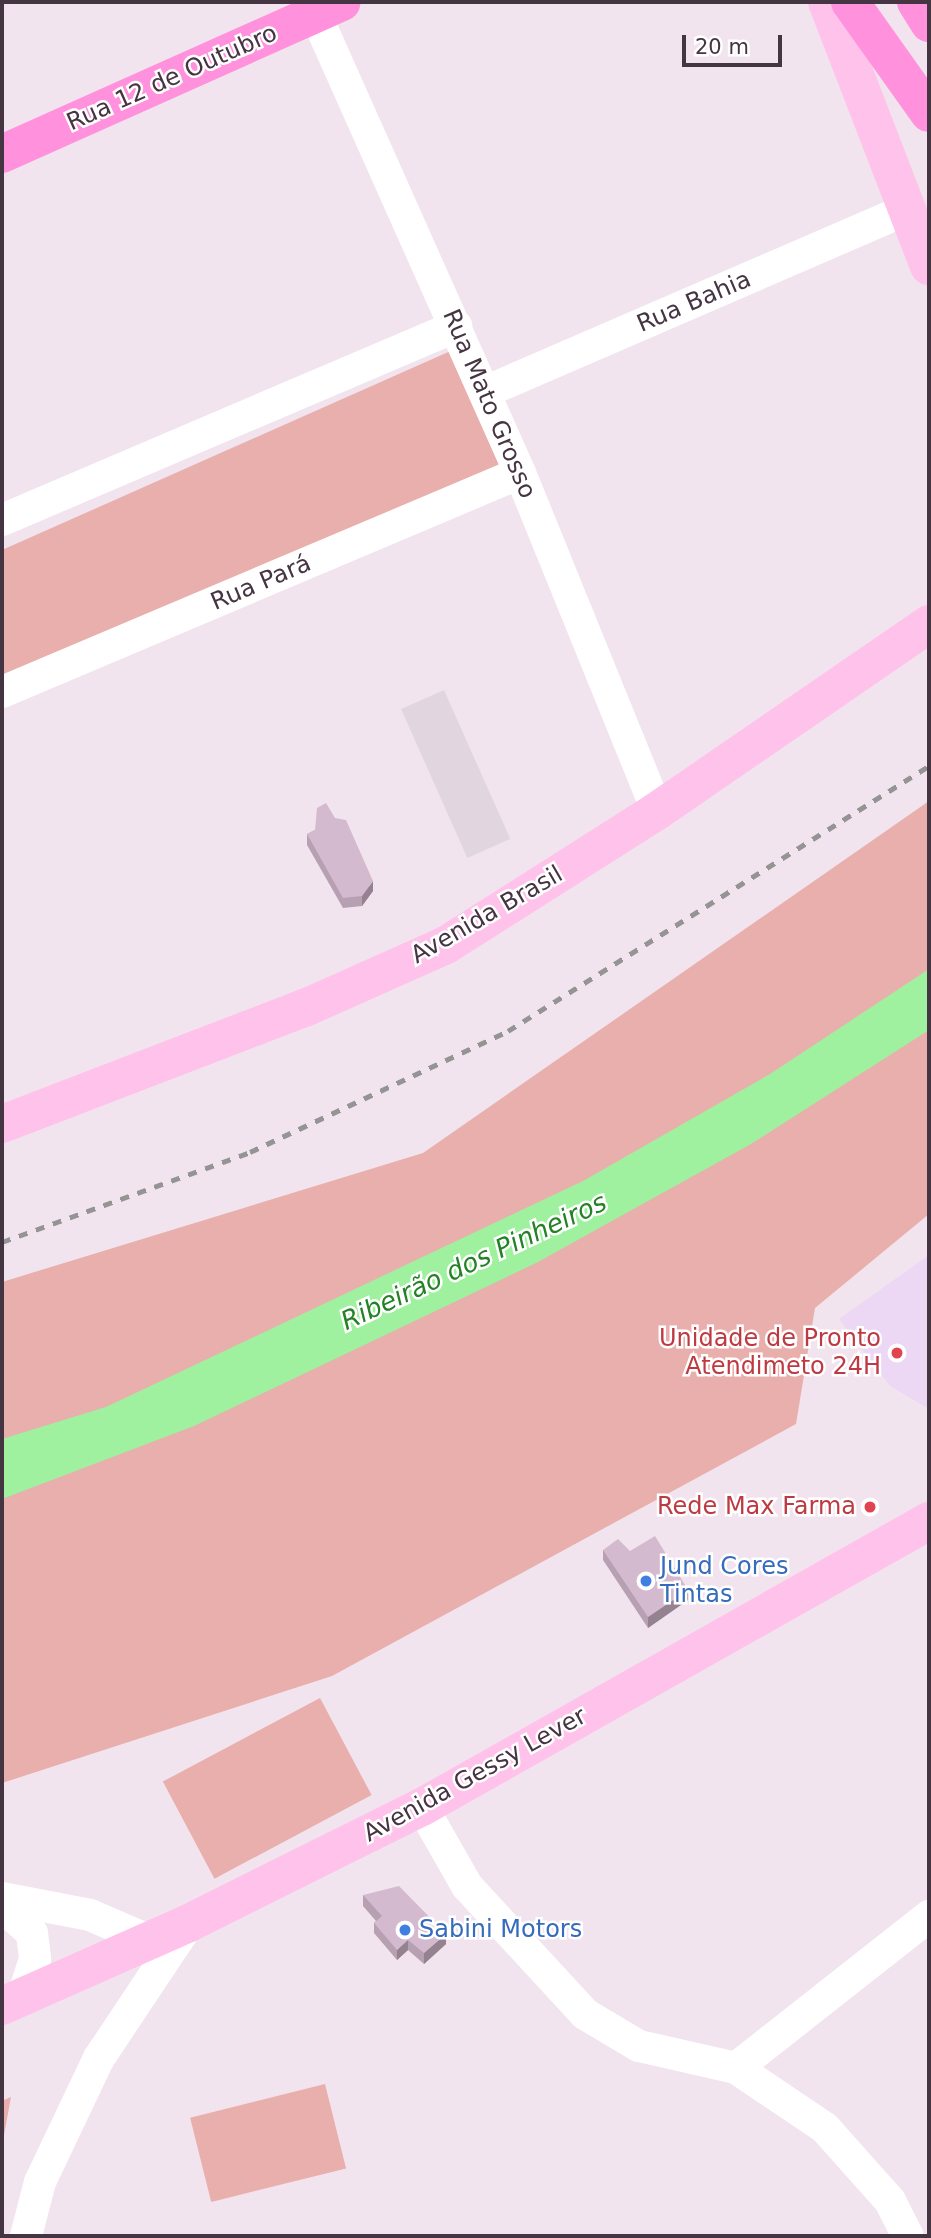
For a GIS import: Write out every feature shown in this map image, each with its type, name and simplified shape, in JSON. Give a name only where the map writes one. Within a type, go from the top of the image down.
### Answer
[{"type":"main road","points":[[827,2],[904,211],[929,266]]},
{"type":"main road","points":[[850,2],[929,113]]},
{"type":"main road","points":[[916,2],[929,23]]},
{"type":"main road","name":"Rua 12 de Outubro","points":[[2,154],[323,6]]},
{"type":"main road","name":"Avenida Brasil","points":[[2,1124],[307,1007],[446,945],[657,811],[929,624]]},
{"type":"main road","name":"Avenida Gessy Lever","points":[[12,2001],[189,1923],[422,1807],[929,1521]]},
{"type":"street","name":"Rua Mato Grosso","points":[[323,6],[520,473],[657,811]]},
{"type":"street","name":"Rua Bahia","points":[[485,392],[904,211]]},
{"type":"street","points":[[2,520],[456,326]]},
{"type":"street","name":"Rua Pará","points":[[2,692],[520,473]]},
{"type":"street","points":[[422,1807],[467,1886],[585,2014],[639,2046],[736,2068],[825,2127],[890,2201],[908,2236]]},
{"type":"street","points":[[2,1898],[90,1915],[148,1940]]},
{"type":"street","points":[[2,1906],[32,1933],[35,1959],[12,2001]]},
{"type":"street","points":[[736,2068],[929,1916]]},
{"type":"street","points":[[26,2236],[40,2182],[99,2058],[189,1923]]},
{"type":"shaded area","points":[[455,349],[512,473],[2,686],[2,550]]},
{"type":"shaded area","points":[[444,690],[510,839],[467,858],[401,709]]},
{"type":"shaded area","points":[[929,801],[929,1214],[815,1308],[796,1424],[332,1676],[2,1783],[2,1282],[423,1153]]},
{"type":"shaded area","name":"Unidade de Pronto Atendimeto 24H","points":[[929,1255],[929,1409],[890,1386],[839,1319]]},
{"type":"shaded area","points":[[320,1698],[372,1795],[214,1879],[163,1782]]},
{"type":"shaded area","points":[[325,2084],[346,2168],[211,2202],[190,2118]]},
{"type":"shaded area","points":[[11,2097],[2,2146],[2,2101]]},
{"type":"water","name":"Ribeirão dos Pinheiros","points":[[929,969],[929,1030],[751,1144],[536,1263],[194,1426],[2,1499],[2,1439],[106,1407],[583,1181],[770,1074]]},
{"type":"building","points":[[326,803],[335,818],[346,820],[373,881],[362,896],[343,898],[307,834],[315,830],[317,808]]},
{"type":"building","name":"Jund Cores Tintas","points":[[655,1536],[688,1590],[648,1617],[603,1550],[618,1539],[630,1551]]},
{"type":"building","name":"Sabini Motors","points":[[399,1886],[446,1934],[424,1953],[408,1940],[397,1950],[374,1923],[382,1916],[363,1895]]},
{"type":"railway","points":[[2,1242],[250,1152],[508,1031],[929,766]]},
{"type":"place","name":"Unidade de Pronto Atendimeto 24H","points":[[897,1353]]},
{"type":"place","name":"Rede Max Farma","points":[[870,1507]]},
{"type":"place","name":"Jund Cores Tintas","points":[[646,1581]]},
{"type":"place","name":"Sabini Motors","points":[[405,1930]]}]
